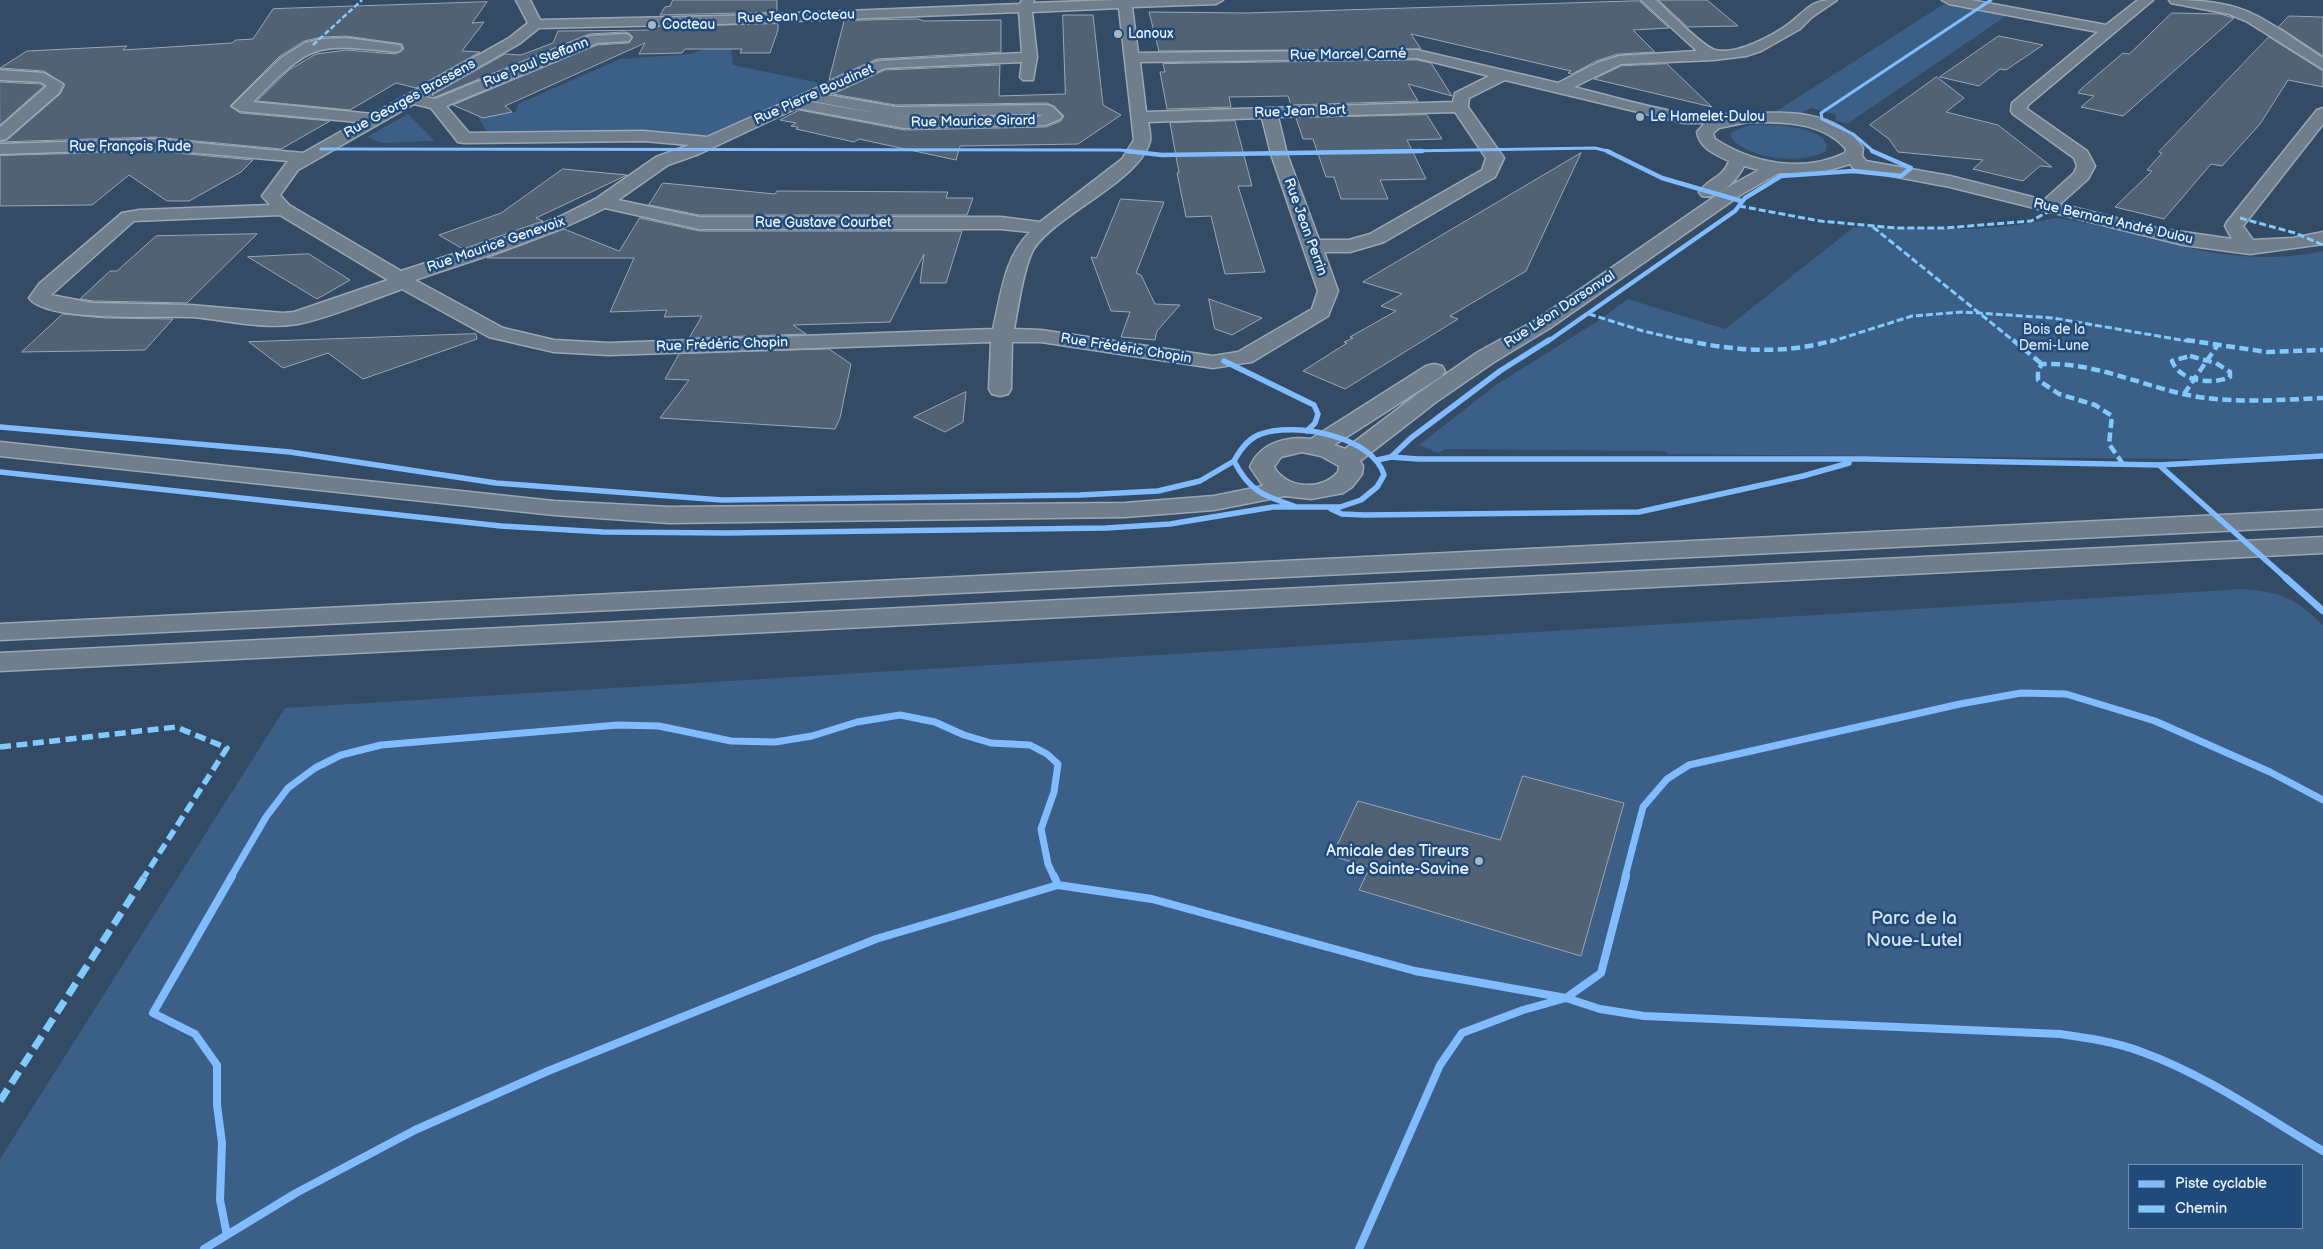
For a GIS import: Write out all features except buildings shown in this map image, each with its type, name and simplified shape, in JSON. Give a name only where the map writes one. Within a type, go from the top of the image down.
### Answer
[{"type":"main road","points":[[524,0],[535,24]]},
{"type":"main road","name":"Rue Jean Cocteau","points":[[535,24],[723,14],[967,10],[1028,3],[1216,0]]},
{"type":"main road","points":[[1648,0],[1695,43],[1714,56]]},
{"type":"main road","points":[[1561,88],[1619,60],[1741,53],[1756,48],[1795,26],[1807,14],[1830,0]]},
{"type":"main road","points":[[1949,0],[2109,30]]},
{"type":"main road","points":[[2048,206],[2082,175],[2086,166],[2081,155],[2019,111],[2020,104],[2146,0]]},
{"type":"main road","points":[[2176,0],[2232,11],[2251,18],[2323,65]]},
{"type":"main road","points":[[1000,389],[1002,335],[1020,259],[1026,245],[1044,228],[1129,162],[1142,140],[1123,2]]},
{"type":"main road","points":[[1028,3],[1030,57],[1028,77]]},
{"type":"main road","points":[[655,37],[674,30],[717,30],[723,14]]},
{"type":"main road","name":"Rue Georges Brassens","points":[[277,202],[292,166],[514,41],[535,24]]},
{"type":"main road","name":"Rue Paul Steffann","points":[[436,104],[595,39],[635,38]]},
{"type":"main road","points":[[374,119],[240,106],[298,52],[313,45],[350,44],[395,48]]},
{"type":"main road","name":"Rue Marcel Carné","points":[[1132,58],[1417,54],[1684,118],[1728,119],[1770,117],[1794,119],[1829,129],[1851,148]]},
{"type":"main road","name":"Rue Pierre Boudinet","points":[[701,146],[882,64],[1030,57]]},
{"type":"main road","points":[[1313,246],[1350,246],[1377,238],[1489,173],[1495,158],[1460,107],[1461,96],[1505,74]]},
{"type":"main road","points":[[0,75],[44,78],[55,84],[54,90],[0,135]]},
{"type":"main road","name":"Rue Maurice Girard","points":[[793,104],[904,124],[1039,122],[1054,116],[1047,110],[1028,109],[896,112],[809,96]]},
{"type":"main road","points":[[409,99],[436,104],[464,138],[644,136],[701,146]]},
{"type":"main road","name":"Rue Jean Bart","points":[[1140,117],[1460,107]]},
{"type":"main road","name":"Rue Jean Perrin","points":[[1212,362],[1244,357],[1321,312],[1328,291],[1279,154],[1269,112]]},
{"type":"main road","points":[[2250,248],[2238,235],[2234,226],[2323,113]]},
{"type":"main road","name":"Rue Marcel Carné","points":[[1684,118],[1706,132]]},
{"type":"main road","points":[[1728,119],[1714,124],[1706,132],[1707,141],[1718,151],[1738,159],[1777,167],[1825,167],[1842,163],[1851,148]]},
{"type":"main road","name":"Rue François Rude","points":[[7,149],[171,144],[306,158]]},
{"type":"main road","name":"Rue Maurice Genevoix","points":[[277,202],[260,212],[139,215],[128,217],[46,288],[39,298],[48,302],[108,311],[189,311],[253,320],[296,318],[566,221],[603,202],[632,184],[651,167],[701,146]]},
{"type":"main road","name":"Rue Bernard André Dulou","points":[[1851,148],[1860,165],[1906,172],[2175,239],[2250,248],[2276,247],[2323,238]]},
{"type":"main road","points":[[0,160],[7,149]]},
{"type":"main road","name":"Rue Léon Darsonval","points":[[1316,446],[1461,354],[1505,329],[1691,204],[1729,177],[1736,169],[1738,159]]},
{"type":"main road","name":"Rue Léon Darsonval","points":[[1347,460],[1421,402],[1486,357],[1543,324],[1736,190],[1777,167]]},
{"type":"main road","name":"Rue Frédéric Chopin","points":[[277,202],[453,311],[496,333],[554,346],[610,349],[1002,335],[1041,336],[1212,362]]},
{"type":"main road","name":"Rue Gustave Courbet","points":[[603,202],[699,223],[1000,223],[1044,228]]},
{"type":"main road","points":[[0,449],[554,508],[669,516],[1125,510],[1182,504],[1214,503],[1286,488],[1317,491],[1342,483],[1349,476],[1351,468],[1347,460],[1340,454],[1316,446],[1302,445],[1278,449],[1264,460],[1262,467],[1215,492],[1182,504]]},
{"type":"main road","points":[[1262,467],[1269,479],[1286,488]]},
{"type":"main road","points":[[0,632],[2323,518]]},
{"type":"main road","points":[[0,662],[2323,545]]},
{"type":"green space","points":[[1944,4],[2006,16],[1847,124],[1835,120],[1836,115],[1811,108],[1799,114],[1775,112]]},
{"type":"green space","points":[[731,48],[733,65],[824,84],[708,137],[643,132],[489,135],[478,117],[516,112],[518,104],[620,59],[691,54],[704,49]]},
{"type":"green space","points":[[408,114],[435,141],[381,143],[367,137]]},
{"type":"green space","points":[[1751,125],[1794,127],[1806,130],[1824,140],[1827,147],[1825,152],[1802,158],[1790,159],[1764,156],[1752,152],[1732,139],[1731,133]]},
{"type":"green space","name":"Bois de la Demi-Lune","points":[[2056,218],[2091,224],[2187,248],[2219,253],[2252,257],[2286,256],[2323,251],[2323,453],[2192,460],[1669,454],[1664,451],[1445,449],[1439,453],[1419,445],[1496,385],[1598,321],[1628,299],[1725,329],[1854,227],[1973,229],[2019,225]]},
{"type":"green space","name":"Parc de la Noue-Lutel","points":[[2244,589],[2288,598],[2323,625],[2323,1249],[0,1249],[0,1159],[285,708]]},
{"type":"marked path","points":[[313,45],[362,0]]},
{"type":"marked path","points":[[1739,206],[1820,221],[1896,228],[1944,228],[2031,221],[2055,208]]},
{"type":"marked path","points":[[2240,218],[2295,233],[2323,245]]},
{"type":"marked path","points":[[1873,227],[2042,364]]},
{"type":"marked path","points":[[1589,314],[1672,338],[1702,344],[1763,350],[1791,349],[1818,345],[1900,319],[1937,312],[2004,313],[2053,318],[2210,345],[2267,352],[2286,353],[2323,350]]},
{"type":"marked path","points":[[2184,394],[2217,346]]},
{"type":"marked path","points":[[2190,356],[2221,365],[2230,372],[2230,377],[2216,381],[2196,380],[2187,377],[2174,367],[2172,361],[2190,356]]},
{"type":"marked path","points":[[2123,464],[2115,455],[2108,440],[2111,432],[2112,416],[2095,405],[2059,394],[2038,380],[2038,370],[2042,364],[2060,363],[2095,368],[2166,390],[2200,397],[2253,400],[2323,398]]},
{"type":"marked path","points":[[0,747],[176,727],[227,748],[0,1101]]},
{"type":"cycle path","points":[[1377,460],[1391,457],[1411,438],[1500,371],[1571,327],[1735,211],[1740,202],[1745,198],[1781,176],[1853,171],[1901,176],[1911,168],[1869,149],[1853,134],[1822,119],[1821,113],[1991,0]]},
{"type":"cycle path","points":[[321,149],[1120,150],[1162,155],[1595,148],[1612,152],[1672,182],[1741,201]]},
{"type":"cycle path","points":[[1224,361],[1314,405],[1318,414],[1315,423],[1307,431]]},
{"type":"cycle path","points":[[0,427],[290,452],[496,483],[722,500],[1080,495],[1158,491],[1200,481],[1234,461]]},
{"type":"cycle path","points":[[0,472],[501,526],[603,532],[727,533],[1106,528],[1170,524],[1273,507],[1340,507],[1361,500],[1377,487],[1384,475],[1381,465],[1371,454],[1358,446],[1325,434],[1289,430],[1273,431],[1256,436],[1245,445],[1234,461],[1239,472],[1257,491],[1294,506]]},
{"type":"cycle path","points":[[1391,457],[1418,459],[1864,459],[2159,465],[2323,456]]},
{"type":"cycle path","points":[[1331,509],[1342,514],[1364,515],[1639,512],[1803,476],[1849,463]]},
{"type":"cycle path","points":[[2159,465],[2323,611]]},
{"type":"cycle path","points":[[1359,1249],[1440,1065],[1462,1033],[1523,1010],[1566,998],[1601,973],[1643,807],[1667,779],[1689,765],[1960,704],[2021,693],[2066,694],[2155,721],[2270,772],[2323,800]]},
{"type":"cycle path","points":[[227,1235],[220,1200],[222,1143],[217,1105],[217,1065],[195,1034],[153,1013],[266,817],[288,788],[315,768],[341,755],[381,745],[618,725],[659,726],[731,741],[775,742],[812,736],[857,722],[900,715],[935,722],[964,735],[991,743],[1030,745],[1047,754],[1058,764],[1054,792],[1041,829],[1048,864],[1058,885]]},
{"type":"cycle path","points":[[204,1249],[296,1193],[415,1130],[548,1071],[876,939],[1058,885],[1152,899],[1415,971],[1566,998],[1600,1009],[1644,1016],[2060,1034],[2108,1042],[2142,1052],[2197,1077],[2323,1151]]},
{"type":"place","name":"Cocteau","points":[[652,25]]},
{"type":"place","name":"Lanoux","points":[[1118,34]]},
{"type":"place","name":"Le Hamelet-Dulou","points":[[1640,117]]},
{"type":"place","name":"Amicale des Tireurs de Sainte-Savine","points":[[1479,861]]}]
